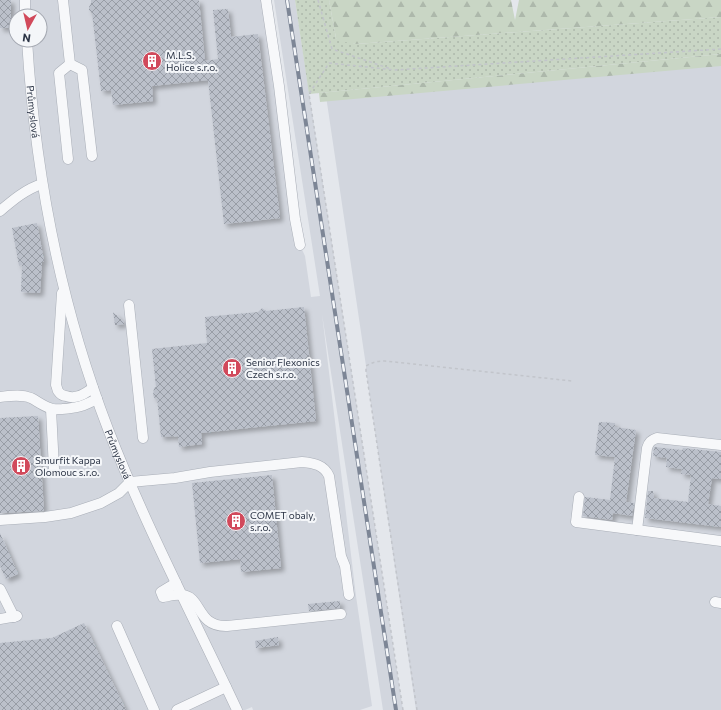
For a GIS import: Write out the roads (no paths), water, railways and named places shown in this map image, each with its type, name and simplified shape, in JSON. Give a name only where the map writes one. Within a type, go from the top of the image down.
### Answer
[{"type":"street","points":[[63,0],[70,64]]},
{"type":"street","points":[[266,0],[279,86],[295,219],[300,245]]},
{"type":"street","name":"Průmyslová","points":[[28,48],[32,107],[42,184],[62,283],[93,388],[140,508],[237,710]]},
{"type":"street","points":[[70,64],[82,70],[92,156]]},
{"type":"street","points":[[68,159],[59,73],[70,64]]},
{"type":"street","points":[[0,211],[26,191],[42,184]]},
{"type":"street","points":[[62,283],[56,385],[58,391],[62,395],[70,398],[82,395],[93,388]]},
{"type":"street","points":[[129,305],[143,438]]},
{"type":"street","points":[[0,396],[15,395],[29,397],[51,409],[79,407],[97,399]]},
{"type":"street","points":[[51,409],[54,469]]},
{"type":"street","points":[[637,530],[649,442],[652,439],[657,438],[721,445]]},
{"type":"street","points":[[0,520],[45,517],[71,513],[101,503],[120,493],[130,482],[175,478],[210,472],[302,462],[318,465],[324,468],[329,476],[341,556],[345,566],[349,595]]},
{"type":"street","points":[[579,497],[576,522],[721,541]]},
{"type":"street","points":[[176,583],[161,592],[163,597],[182,595],[191,598],[205,619],[214,625],[219,626],[341,614]]},
{"type":"street","points":[[0,589],[16,617],[0,619]]},
{"type":"street","points":[[117,626],[154,710]]},
{"type":"street","points":[[178,710],[226,687]]},
{"type":"railway","points":[[287,0],[396,710]]},
{"type":"place","name":"M.L.S. Holice s.r.o.","points":[[152,61]]},
{"type":"place","name":"Senior Flexonics Czech s.r.o.","points":[[232,368]]},
{"type":"place","name":"Smurfit Kappa Olomouc s.r.o.","points":[[21,466]]},
{"type":"place","name":"COMET obaly, s.r.o.","points":[[236,521]]}]
